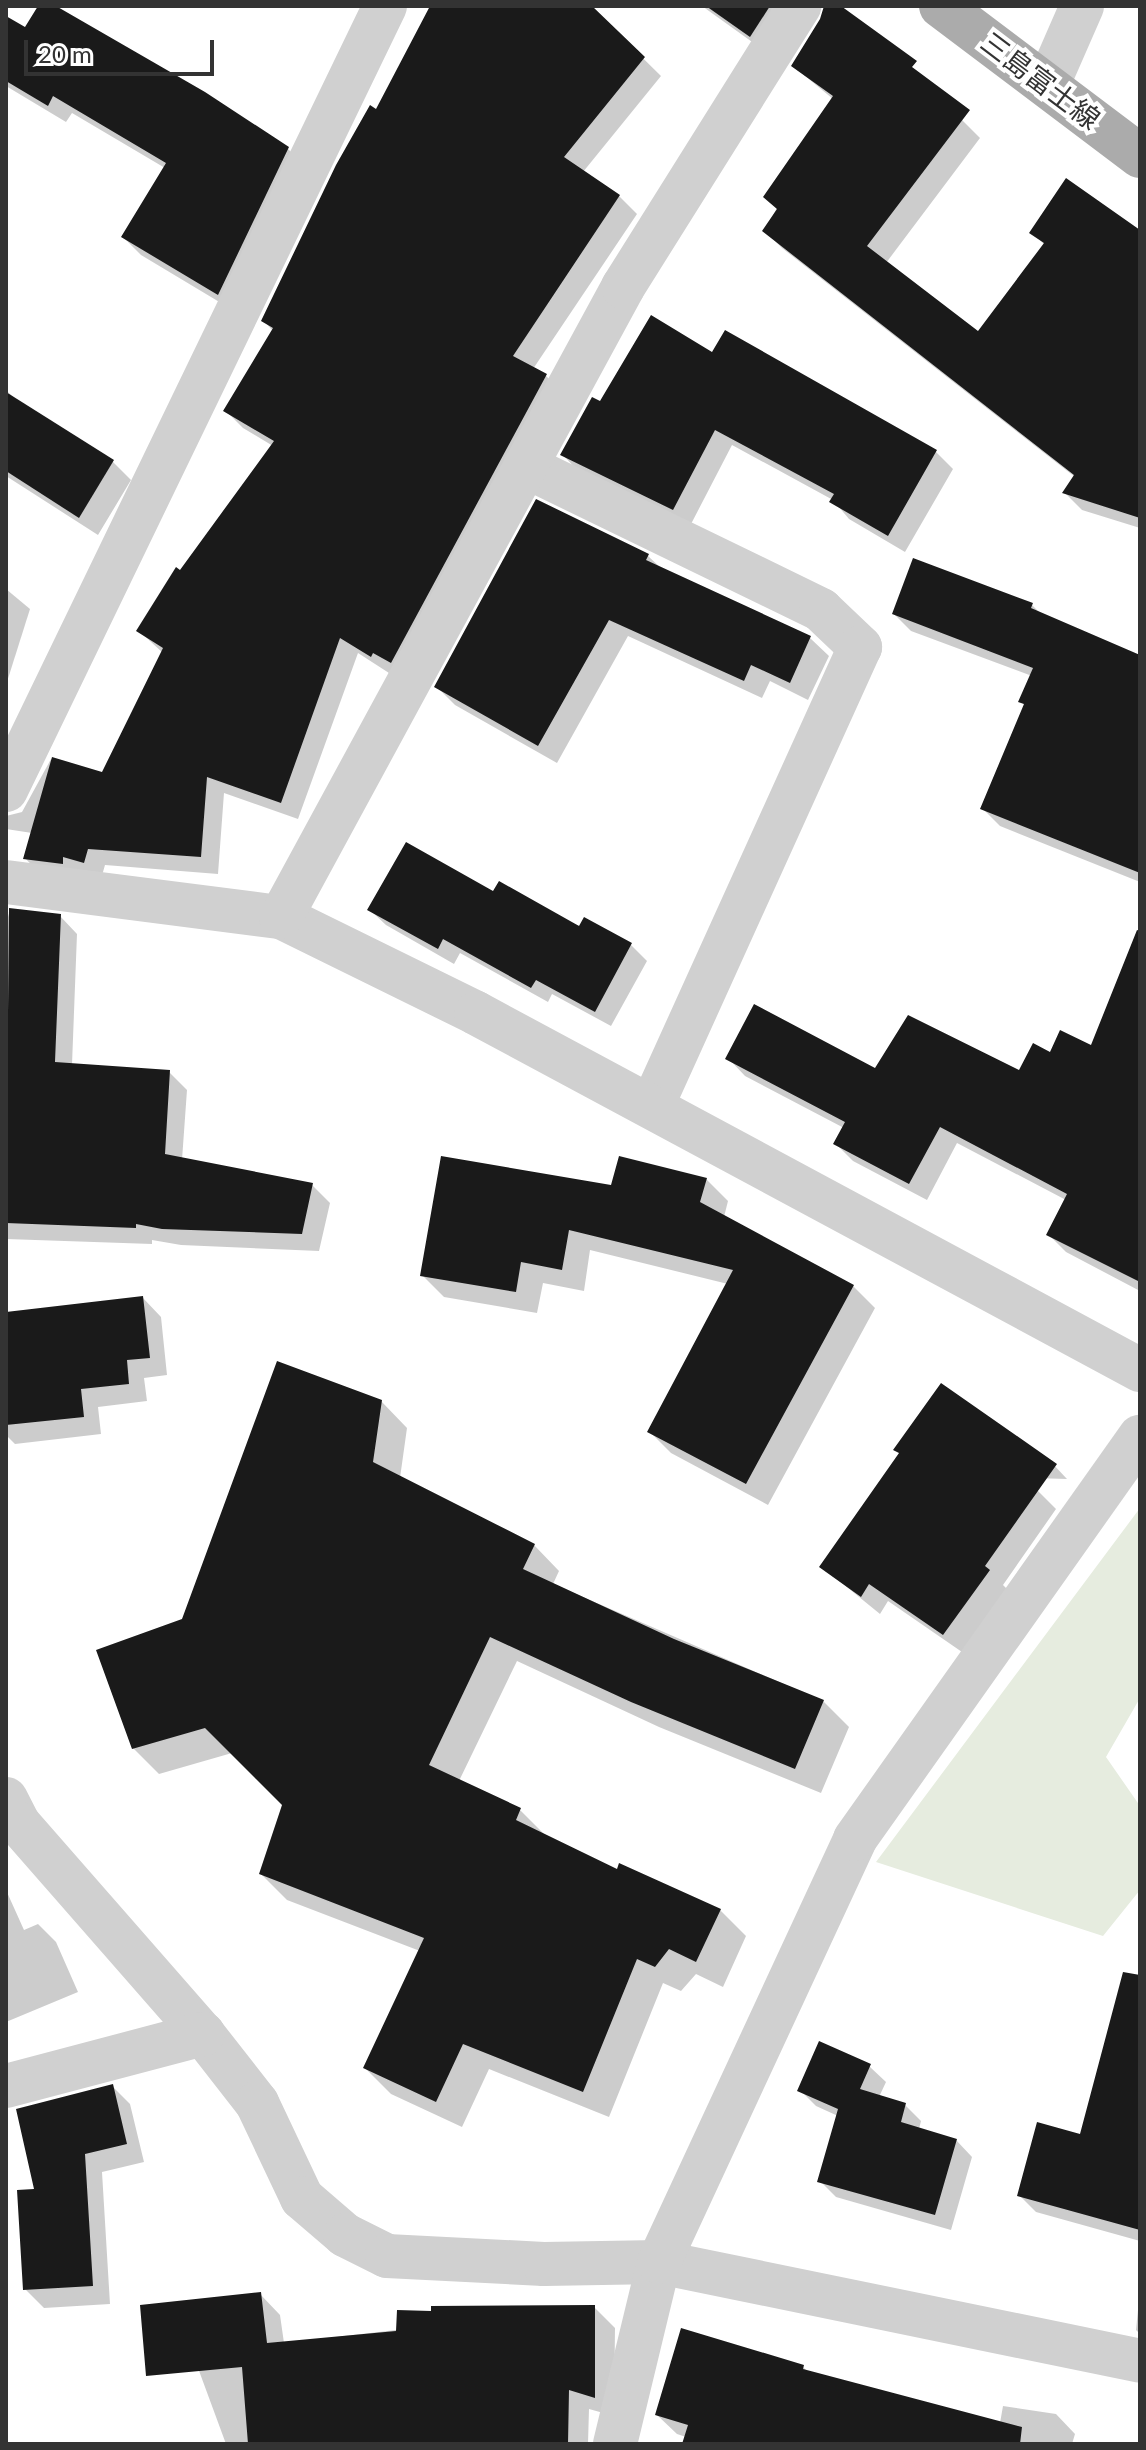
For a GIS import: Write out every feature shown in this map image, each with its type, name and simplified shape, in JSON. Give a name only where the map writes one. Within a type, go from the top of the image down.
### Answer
[{"type":"main road","name":"三島富士線","points":[[941,6],[1140,156]]},
{"type":"street","points":[[6,790],[385,6]]},
{"type":"street","points":[[281,917],[623,287],[799,6]]},
{"type":"street","points":[[1048,84],[1082,6]]},
{"type":"street","points":[[525,466],[821,610],[860,647],[652,1106]]},
{"type":"street","points":[[6,882],[281,917],[652,1106],[1140,1370]]},
{"type":"street","points":[[615,2444],[659,2262],[855,1839],[1140,1437]]},
{"type":"street","points":[[6,1799],[18,1823],[203,2034],[257,2103],[302,2198],[345,2235],[387,2256],[544,2264],[659,2262],[1140,2361]]},
{"type":"street","points":[[6,2086],[203,2034]]},
{"type":"shaded area","points":[[1140,1508],[1140,1698],[1106,1757],[1140,1806],[1140,1890],[1103,1936],[876,1862]]},
{"type":"building","points":[[38,6],[56,6],[205,92],[289,147],[218,295],[121,237],[166,163],[53,96],[48,106],[6,81],[6,16],[25,27]]},
{"type":"building","points":[[430,6],[592,6],[645,57],[564,157],[620,195],[513,356],[547,374],[391,663],[373,653],[371,657],[340,638],[281,803],[207,777],[201,857],[88,849],[84,863],[63,857],[63,864],[23,859],[52,757],[102,772],[163,648],[136,631],[176,567],[180,570],[274,441],[223,411],[273,328],[261,321],[336,165],[370,105],[376,109]]},
{"type":"building","points":[[706,6],[770,6],[750,37]]},
{"type":"building","points":[[824,6],[841,6],[917,61],[912,67],[970,110],[867,246],[978,331],[1044,243],[1029,233],[1066,178],[1140,230],[1140,518],[1062,493],[1074,475],[762,231],[777,209],[763,197],[833,96],[791,66],[820,19]]},
{"type":"building","points":[[651,315],[712,352],[725,330],[937,450],[888,536],[829,502],[834,494],[715,430],[673,510],[560,455],[592,397],[600,401]]},
{"type":"building","points":[[6,392],[114,460],[79,518],[6,471]]},
{"type":"building","points":[[536,499],[649,554],[646,560],[811,636],[790,683],[751,665],[744,681],[609,620],[538,746],[434,687]]},
{"type":"building","points":[[913,558],[1033,603],[1031,608],[1140,655],[1140,873],[980,809],[1024,704],[1018,702],[1033,668],[892,614]]},
{"type":"building","points":[[406,842],[493,891],[499,881],[579,926],[584,917],[632,943],[595,1012],[536,980],[531,988],[443,939],[438,949],[367,910]]},
{"type":"building","points":[[9,908],[61,914],[55,1062],[170,1070],[165,1154],[313,1183],[302,1234],[162,1229],[136,1224],[136,1228],[6,1223]]},
{"type":"building","points":[[1137,930],[1140,931],[1140,1282],[1046,1235],[1067,1194],[940,1127],[909,1184],[833,1144],[845,1122],[725,1059],[754,1004],[875,1068],[908,1015],[1019,1070],[1033,1043],[1050,1052],[1060,1030],[1091,1045]]},
{"type":"building","points":[[441,1156],[611,1185],[619,1156],[707,1178],[700,1202],[854,1285],[746,1484],[647,1432],[733,1270],[569,1230],[562,1270],[521,1262],[516,1292],[420,1276]]},
{"type":"building","points":[[143,1296],[150,1358],[127,1360],[129,1384],[81,1389],[84,1417],[6,1425],[6,1312]]},
{"type":"building","points":[[277,1361],[382,1400],[373,1462],[535,1544],[523,1569],[674,1639],[824,1700],[795,1769],[631,1702],[490,1637],[429,1765],[521,1808],[516,1820],[617,1869],[619,1863],[721,1909],[696,1962],[669,1949],[655,1967],[637,1959],[583,2092],[463,2044],[436,2102],[363,2068],[424,1938],[259,1874],[282,1805],[205,1728],[132,1749],[96,1650],[182,1619]]},
{"type":"building","points":[[941,1383],[1057,1464],[985,1566],[990,1570],[943,1635],[869,1584],[861,1597],[819,1567],[899,1453],[893,1450]]},
{"type":"building","points":[[1123,1972],[1140,1975],[1140,2230],[1017,2196],[1037,2122],[1080,2134]]},
{"type":"building","points":[[819,2041],[871,2064],[860,2089],[906,2103],[901,2122],[957,2139],[935,2215],[817,2182],[838,2109],[797,2091]]},
{"type":"building","points":[[113,2084],[127,2144],[85,2154],[93,2286],[23,2290],[17,2190],[34,2189],[16,2109]]},
{"type":"building","points":[[261,2292],[267,2343],[396,2331],[397,2310],[431,2311],[431,2306],[595,2305],[595,2398],[569,2390],[568,2444],[248,2444],[242,2367],[146,2376],[140,2305]]},
{"type":"building","points":[[681,2328],[804,2365],[803,2369],[1022,2427],[1020,2444],[682,2444],[688,2425],[655,2415]]}]
